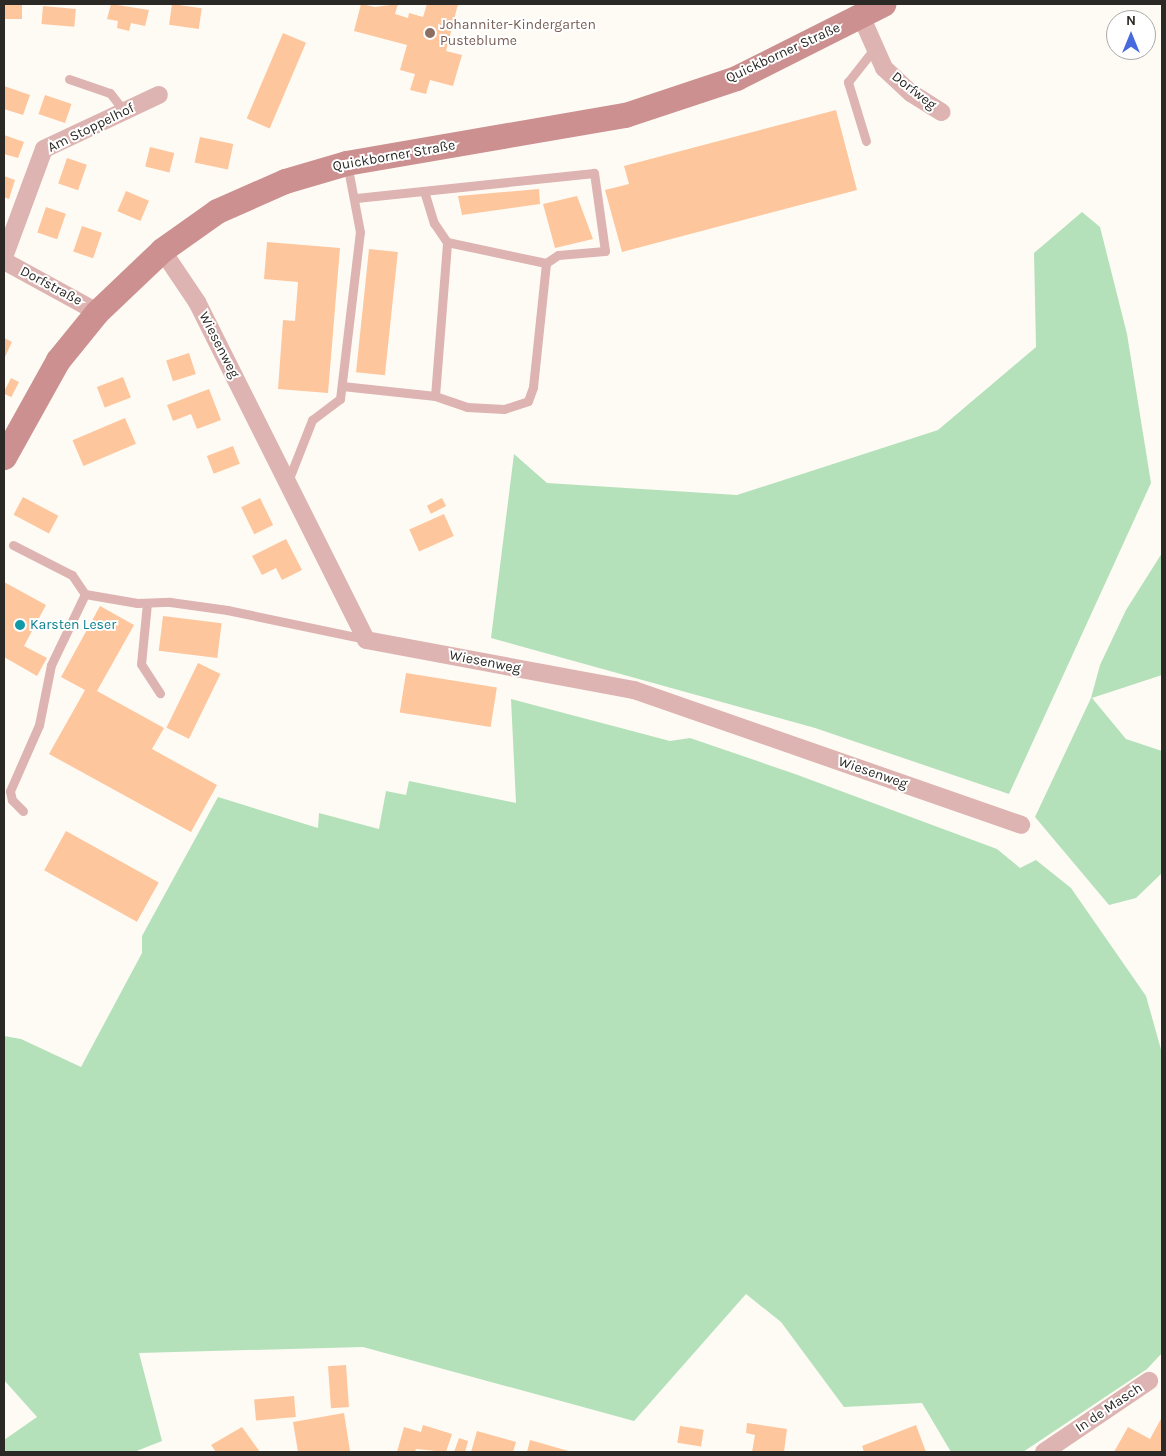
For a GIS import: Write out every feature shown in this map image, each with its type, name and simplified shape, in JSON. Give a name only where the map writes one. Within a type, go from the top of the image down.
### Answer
[{"type":"main road","name":"Quickborner Straße","points":[[4,457],[58,360],[97,312],[162,250],[217,211],[285,181],[346,163],[625,115],[736,78],[883,4]]},
{"type":"street","name":"Dorfweg","points":[[861,16],[874,49],[891,74],[941,112]]},
{"type":"street","name":"Am Stoppelhof","points":[[4,256],[44,149],[159,95]]},
{"type":"street","name":"Wiesenweg","points":[[162,250],[198,302],[366,640],[634,690],[1021,825]]},
{"type":"street","name":"Dorfstraße","points":[[4,261],[97,312]]},
{"type":"street","name":"In de Masch","points":[[1044,1452],[1149,1380]]},
{"type":"lane","points":[[866,141],[848,82],[874,49]]},
{"type":"lane","points":[[69,79],[110,93],[124,112]]},
{"type":"lane","points":[[287,482],[312,420],[340,399],[360,232],[356,198],[346,163]]},
{"type":"lane","points":[[356,198],[594,173],[605,251],[558,255],[546,263],[447,242]]},
{"type":"lane","points":[[424,191],[434,223],[447,242],[436,396]]},
{"type":"lane","points":[[342,386],[436,396],[467,407],[504,409],[528,401],[533,387],[546,263]]},
{"type":"lane","points":[[13,545],[72,575],[85,594],[147,603],[227,610],[366,640]]},
{"type":"lane","points":[[23,811],[12,800],[10,791],[39,725],[51,665],[85,594]]},
{"type":"lane","points":[[147,603],[141,664],[160,693]]},
{"type":"green space","points":[[1082,212],[1100,227],[1127,334],[1151,483],[1009,794],[815,728],[491,638],[514,454],[547,483],[737,495],[938,430],[1036,347],[1034,253]]},
{"type":"green space","points":[[1162,553],[1162,675],[1092,698],[1126,739],[1162,751],[1162,873],[1136,898],[1109,905],[1035,817],[1091,698],[1100,665],[1126,610]]},
{"type":"green space","points":[[511,699],[670,741],[690,738],[795,774],[997,849],[1020,868],[1036,860],[1071,888],[1146,996],[1162,1053],[1162,1353],[1147,1369],[1023,1452],[951,1452],[922,1403],[844,1407],[781,1322],[746,1294],[634,1421],[363,1347],[139,1353],[162,1441],[134,1452],[4,1452],[4,1440],[37,1417],[4,1380],[4,1036],[21,1039],[81,1067],[142,953],[142,936],[218,797],[318,828],[319,813],[379,829],[386,791],[406,795],[409,781],[516,803]]},
{"type":"building","points":[[4,4],[22,4],[22,19],[4,19]]},
{"type":"building","points":[[111,4],[149,10],[145,26],[131,23],[129,31],[117,28],[118,21],[107,19]]},
{"type":"building","points":[[172,4],[202,8],[199,29],[169,25]]},
{"type":"building","points":[[361,4],[375,7],[398,4],[395,14],[408,18],[409,13],[423,17],[427,4],[458,4],[446,51],[462,55],[453,86],[430,80],[426,94],[410,90],[415,74],[400,70],[407,45],[354,31]]},
{"type":"building","points":[[43,6],[76,9],[74,27],[41,24]]},
{"type":"building","points":[[283,33],[306,43],[270,128],[247,119]]},
{"type":"building","points":[[4,86],[30,95],[23,115],[4,109]]},
{"type":"building","points":[[45,95],[71,104],[65,123],[38,114]]},
{"type":"building","points":[[836,110],[857,190],[622,252],[605,190],[629,184],[624,166]]},
{"type":"building","points":[[4,135],[24,142],[18,158],[4,154]]},
{"type":"building","points":[[200,137],[233,144],[228,170],[195,162]]},
{"type":"building","points":[[150,147],[174,153],[169,172],[145,166]]},
{"type":"building","points":[[67,158],[87,165],[78,190],[58,184]]},
{"type":"building","points":[[4,176],[15,180],[9,199],[4,197]]},
{"type":"building","points":[[539,189],[540,204],[462,215],[458,196]]},
{"type":"building","points":[[126,191],[149,201],[140,221],[117,211]]},
{"type":"building","points":[[577,196],[593,239],[555,248],[543,204]]},
{"type":"building","points":[[46,207],[66,214],[57,239],[37,233]]},
{"type":"building","points":[[82,226],[102,233],[93,258],[73,252]]},
{"type":"building","points":[[267,242],[340,248],[328,393],[278,389],[283,320],[295,321],[298,282],[264,279]]},
{"type":"building","points":[[369,249],[398,252],[385,375],[356,372]]},
{"type":"building","points":[[4,338],[12,342],[4,359]]},
{"type":"building","points":[[189,353],[196,374],[173,381],[166,360]]},
{"type":"building","points":[[123,377],[131,398],[105,408],[97,387]]},
{"type":"building","points":[[11,378],[19,382],[11,397],[4,394]]},
{"type":"building","points":[[209,389],[221,420],[197,429],[191,414],[173,421],[167,405]]},
{"type":"building","points":[[125,418],[136,444],[83,466],[73,440]]},
{"type":"building","points":[[233,446],[240,464],[214,474],[207,456]]},
{"type":"building","points":[[23,497],[58,516],[49,533],[14,515]]},
{"type":"building","points":[[260,498],[273,525],[254,534],[241,507]]},
{"type":"building","points":[[442,498],[446,506],[431,514],[427,506]]},
{"type":"building","points":[[444,514],[454,536],[419,551],[409,529]]},
{"type":"building","points":[[286,539],[302,570],[282,580],[276,568],[262,575],[252,556]]},
{"type":"building","name":"Karsten Leser","points":[[4,582],[46,605],[24,646],[47,658],[37,676],[4,657]]},
{"type":"building","points":[[100,606],[134,625],[97,691],[164,728],[152,749],[217,785],[191,832],[49,754],[85,690],[61,677]]},
{"type":"building","points":[[163,616],[222,623],[217,658],[159,651]]},
{"type":"building","points":[[198,663],[220,674],[189,739],[166,728]]},
{"type":"building","points":[[406,673],[497,687],[491,727],[400,713]]},
{"type":"building","points":[[66,831],[159,882],[137,922],[44,870]]},
{"type":"building","points":[[346,1365],[349,1407],[331,1408],[328,1366]]},
{"type":"building","points":[[294,1396],[296,1417],[256,1420],[254,1399]]},
{"type":"building","points":[[344,1413],[350,1451],[298,1452],[293,1422]]},
{"type":"building","points":[[1162,1417],[1162,1452],[1114,1452],[1128,1427],[1150,1439]]},
{"type":"building","points":[[747,1423],[787,1429],[784,1452],[752,1452],[755,1435],[746,1433]]},
{"type":"building","points":[[423,1425],[452,1434],[446,1452],[416,1449],[415,1452],[397,1452],[404,1427],[421,1432]]},
{"type":"building","points":[[916,1425],[926,1452],[864,1452],[862,1446]]},
{"type":"building","points":[[680,1426],[704,1430],[701,1447],[677,1443]]},
{"type":"building","points":[[242,1427],[260,1452],[216,1452],[211,1445]]},
{"type":"building","points":[[477,1431],[516,1442],[513,1452],[471,1452]]},
{"type":"building","points":[[459,1438],[468,1441],[465,1452],[454,1452]]},
{"type":"building","points":[[530,1440],[572,1452],[527,1452]]},
{"type":"place","name":"Johanniter-Kindergarten Pusteblume","points":[[430,33]]},
{"type":"place","name":"Karsten Leser","points":[[20,625]]}]
